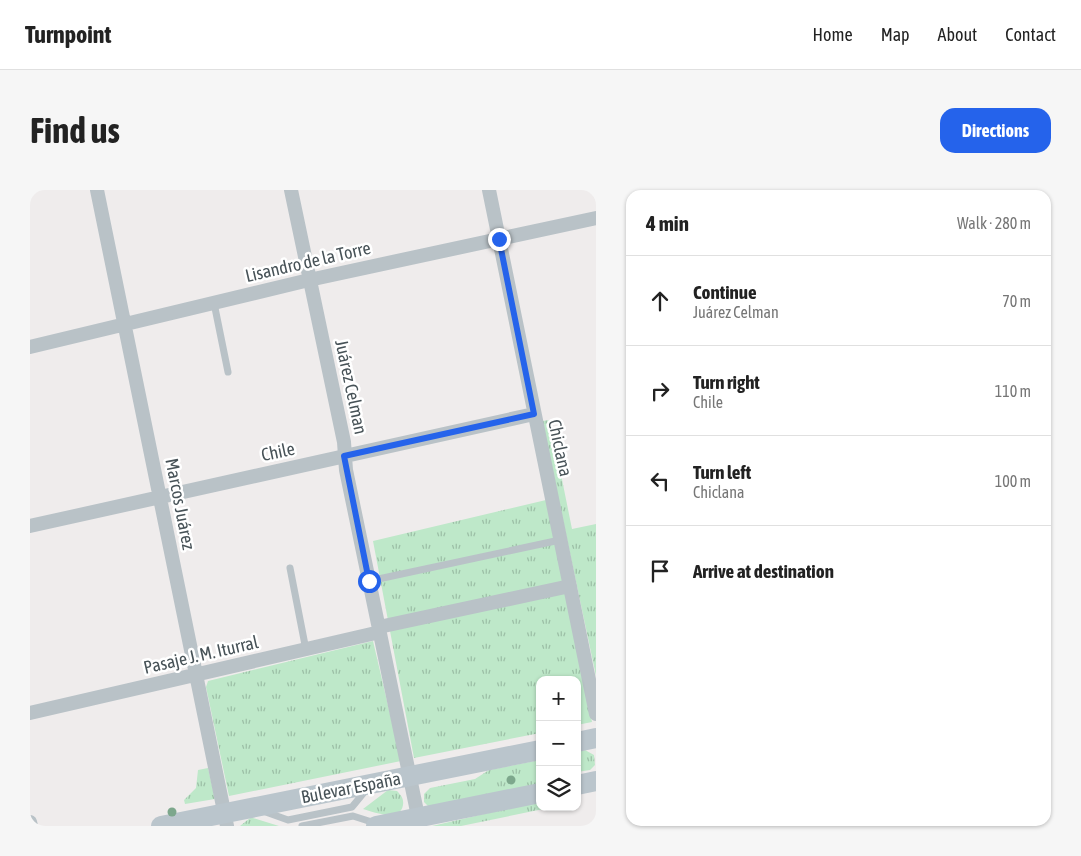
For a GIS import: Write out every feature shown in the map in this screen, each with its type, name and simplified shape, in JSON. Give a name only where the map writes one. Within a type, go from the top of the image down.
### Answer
[{"type":"main road","points":[[581,741],[596,738]]},
{"type":"main road","name":"Bulevar España","points":[[161,826],[226,820],[253,807],[536,751]]},
{"type":"main road","points":[[581,784],[596,781]]},
{"type":"main road","points":[[378,826],[420,822],[536,794]]},
{"type":"street","name":"Marcos Juárez","points":[[97,190],[226,820]]},
{"type":"street","name":"Juárez Celman","points":[[291,190],[344,442],[344,456],[369,581],[420,822]]},
{"type":"street","name":"Chiclana","points":[[489,190],[596,714]]},
{"type":"street","name":"Lisandro de la Torre","points":[[30,347],[309,280],[596,218]]},
{"type":"street","name":"Chile","points":[[30,526],[534,414]]},
{"type":"street","name":"Pasaje J. M. Iturral","points":[[30,713],[196,676],[306,650],[379,629],[570,586]]},
{"type":"street","points":[[30,822],[31,826]]},
{"type":"lane","points":[[214,303],[228,372]]},
{"type":"lane","points":[[369,581],[560,540]]},
{"type":"lane","points":[[290,568],[306,650]]},
{"type":"lane","points":[[302,826],[353,816],[378,826]]},
{"type":"green space","points":[[550,420],[572,529],[596,524],[596,676],[542,421]]},
{"type":"green space","points":[[546,500],[592,722],[581,724],[581,676],[536,676],[536,734],[414,758],[373,541]]},
{"type":"green space","points":[[373,641],[401,761],[229,796],[206,687],[208,681]]},
{"type":"green space","points":[[585,750],[594,755],[595,765],[590,770],[581,771],[581,751]]},
{"type":"green space","points":[[536,761],[536,785],[428,806],[424,802],[424,794],[430,788],[475,779],[489,770]]},
{"type":"green space","points":[[208,768],[215,799],[185,804],[184,800],[196,788],[198,770]]},
{"type":"green space","points":[[388,790],[397,791],[403,799],[401,810],[397,814],[386,815],[363,809]]},
{"type":"green space","points":[[536,802],[536,811],[461,826],[432,826]]},
{"type":"green space","points":[[250,818],[253,818],[279,826],[240,826]]},
{"type":"route","points":[[369,581],[344,456],[534,414],[499,239]]}]
